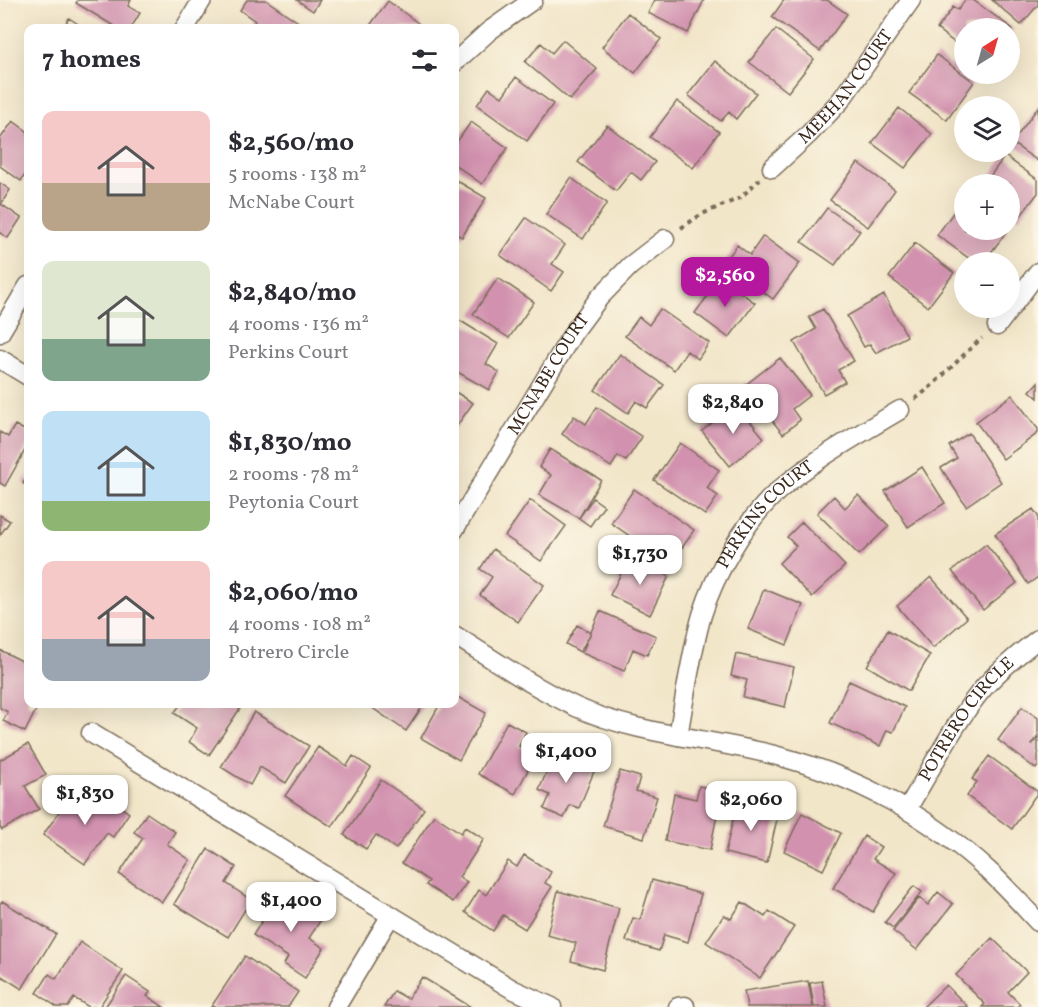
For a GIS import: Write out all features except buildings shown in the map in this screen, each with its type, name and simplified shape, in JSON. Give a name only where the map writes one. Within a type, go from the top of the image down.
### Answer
[{"type":"street","points":[[187,24],[202,0]]},
{"type":"street","points":[[459,58],[489,31],[533,0]]},
{"type":"street","name":"MEEHAN COURT","points":[[772,168],[841,100],[911,0]]},
{"type":"street","name":"MCNABE COURT","points":[[459,522],[580,324],[599,298],[630,266],[665,239]]},
{"type":"street","points":[[997,326],[1038,272]]},
{"type":"street","points":[[0,333],[24,293]]},
{"type":"street","points":[[0,359],[24,374]]},
{"type":"street","name":"PERKINS COURT","points":[[678,736],[702,615],[720,571],[745,530],[776,493],[810,465],[900,410]]},
{"type":"street","points":[[459,638],[523,678],[577,707],[639,728],[774,755],[833,773],[907,809],[943,834],[990,872],[1038,922]]},
{"type":"street","name":"POTRERO CIRCLE","points":[[907,809],[960,722],[986,686],[1017,655],[1038,639]]},
{"type":"street","points":[[91,734],[512,989],[552,1007]]},
{"type":"street","points":[[336,1007],[391,915]]},
{"type":"path","points":[[665,239],[702,214],[740,198],[772,168]]},
{"type":"path","points":[[900,410],[936,384],[962,355],[997,326]]}]
